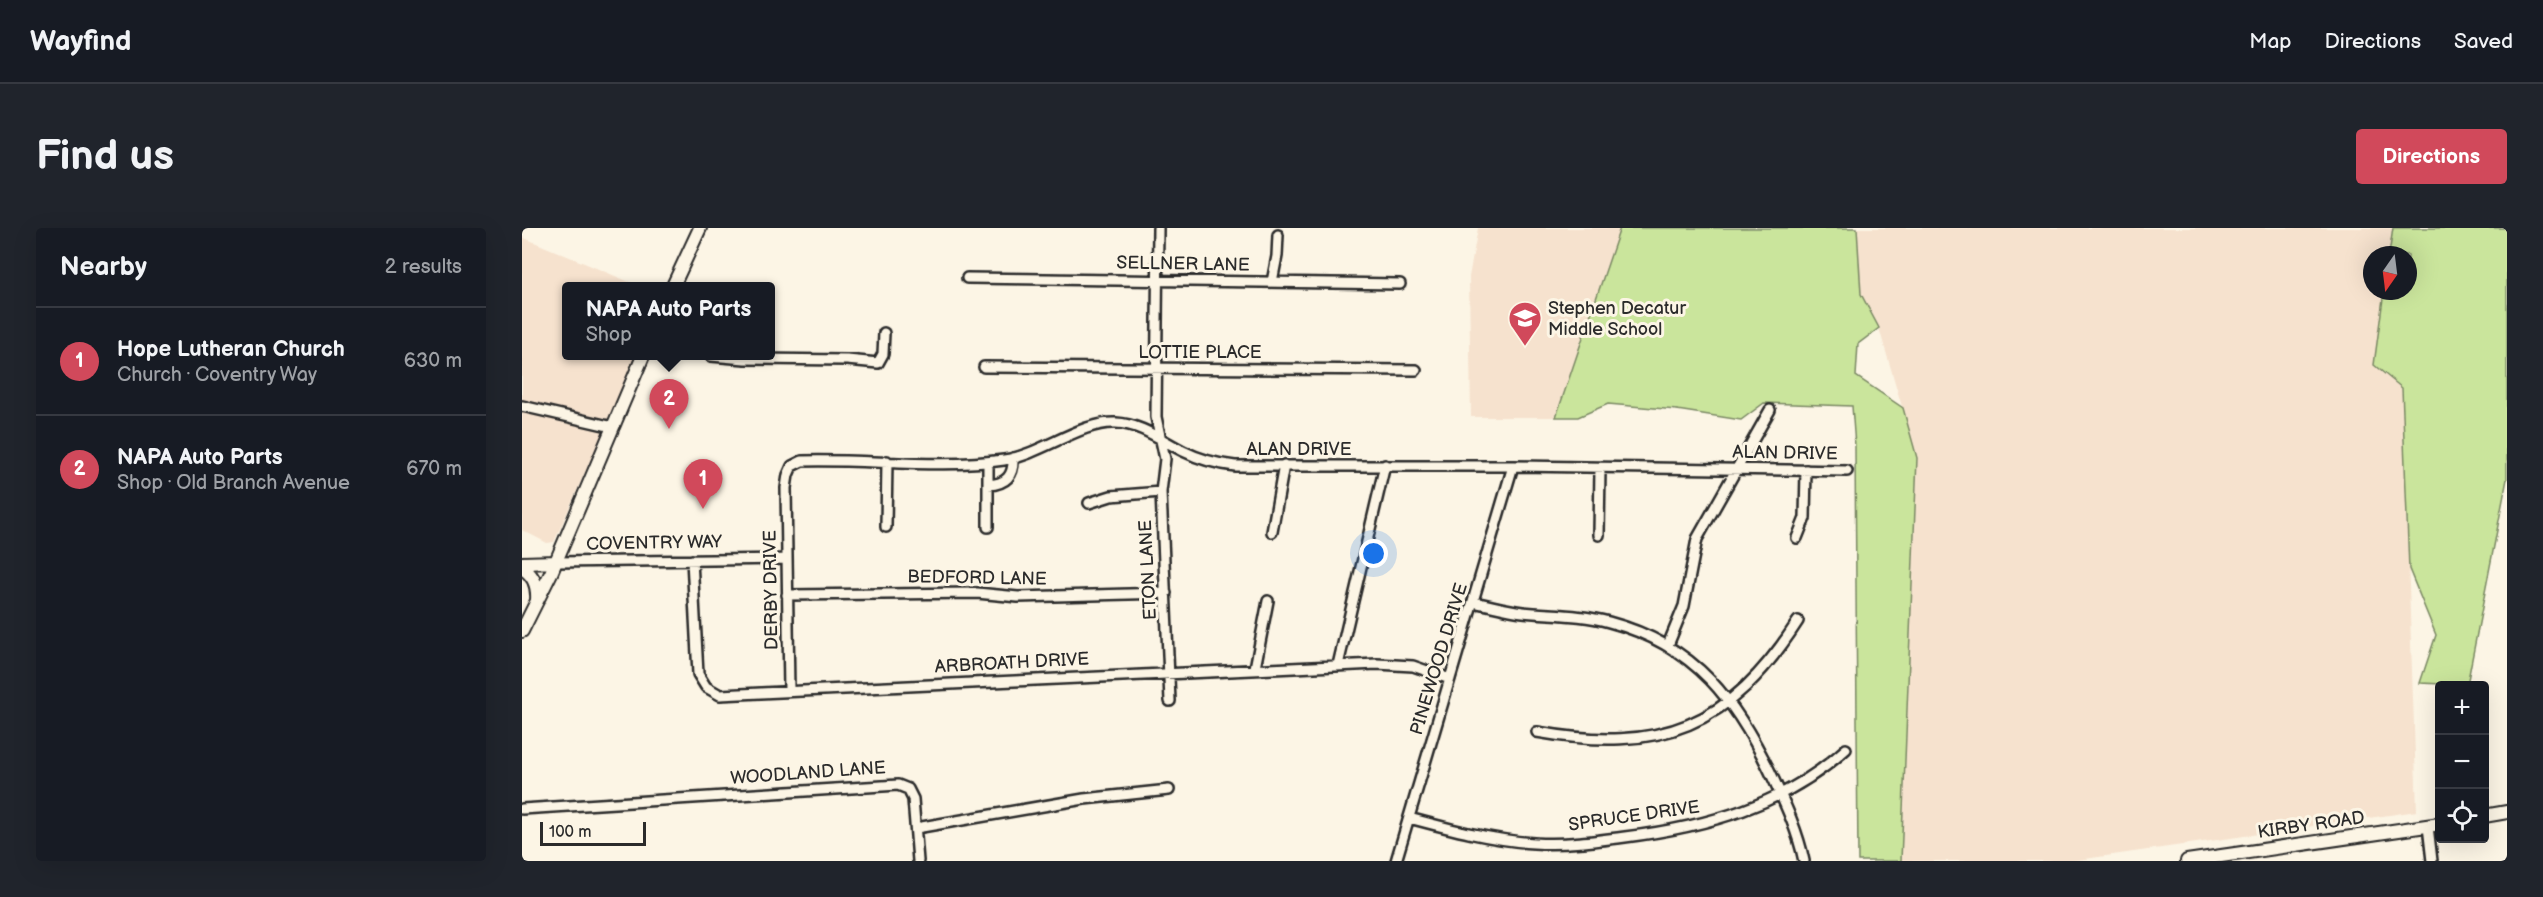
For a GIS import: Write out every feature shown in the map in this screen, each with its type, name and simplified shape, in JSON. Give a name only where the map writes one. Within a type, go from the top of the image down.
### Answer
[{"type":"main road","points":[[675,282],[700,228]]},
{"type":"main road","points":[[522,631],[556,562],[642,360]]},
{"type":"main road","name":"COVENTRY WAY","points":[[522,563],[556,562]]},
{"type":"main road","points":[[522,568],[532,576],[536,583],[536,604]]},
{"type":"main road","points":[[2489,815],[2507,812]]},
{"type":"main road","name":"KIRBY ROAD","points":[[2187,861],[2434,825]]},
{"type":"street","name":"ETON LANE","points":[[1158,228],[1156,417],[1165,459],[1161,492],[1170,701]]},
{"type":"street","points":[[1272,282],[1278,235]]},
{"type":"street","name":"SELLNER LANE","points":[[967,278],[1400,284]]},
{"type":"street","points":[[775,359],[847,360],[878,363],[882,357],[884,333]]},
{"type":"street","name":"LOTTIE PLACE","points":[[984,367],[1416,370]]},
{"type":"street","points":[[522,406],[614,427]]},
{"type":"street","points":[[1668,645],[1684,606],[1695,543],[1770,410]]},
{"type":"street","name":"ALAN DRIVE","points":[[786,488],[790,469],[798,462],[988,462],[1014,458],[1039,450],[1074,434],[1110,423],[1140,428],[1185,452],[1218,464],[1235,466],[1513,466],[1847,471]]},
{"type":"street","points":[[988,486],[1000,484],[1010,477],[1014,458]]},
{"type":"street","points":[[886,461],[886,527]]},
{"type":"street","points":[[988,462],[988,527]]},
{"type":"street","points":[[1272,532],[1284,465]]},
{"type":"street","points":[[1338,665],[1385,465]]},
{"type":"street","name":"PINEWOOD DRIVE","points":[[1396,861],[1513,466]]},
{"type":"street","points":[[1599,535],[1600,468]]},
{"type":"street","points":[[1797,538],[1805,518],[1806,470]]},
{"type":"street","name":"DERBY DRIVE","points":[[786,488],[789,690]]},
{"type":"street","points":[[1089,503],[1111,496],[1161,492]]},
{"type":"street","name":"ARBROATH DRIVE","points":[[692,560],[696,648],[701,681],[711,691],[720,695],[1338,665],[1405,664],[1450,678]]},
{"type":"street","name":"COVENTRY WAY","points":[[556,562],[786,560]]},
{"type":"street","name":"BEDFORD LANE","points":[[787,595],[977,593],[1018,597],[1166,593]]},
{"type":"street","points":[[1255,668],[1268,601]]},
{"type":"street","points":[[1473,602],[1519,611],[1563,613],[1594,618],[1631,628],[1668,645],[1696,667],[1729,700],[1752,735],[1781,794],[1804,861]]},
{"type":"street","points":[[1537,732],[1608,739],[1658,735],[1694,724],[1729,700],[1769,663],[1798,621]]},
{"type":"street","name":"SPRUCE DRIVE","points":[[1409,818],[1504,840],[1536,843],[1577,843],[1670,831],[1700,824],[1781,794],[1818,773],[1846,749]]},
{"type":"street","name":"WOODLAND LANE","points":[[522,809],[898,785],[911,792],[916,828]]},
{"type":"street","points":[[918,861],[916,828],[1074,800],[1169,790]]},
{"type":"street","points":[[2432,861],[2434,825]]},
{"type":"shaded area","name":"Stephen Decatur Middle School","points":[[1478,228],[1620,228],[1556,417],[1471,417],[1469,277]]},
{"type":"shaded area","points":[[1857,228],[2393,228],[2390,246],[2363,246],[2363,300],[2383,300],[2374,365],[2402,388],[2417,811],[2071,861],[1901,861],[1917,458],[1879,328],[1861,294]]},
{"type":"shaded area","points":[[522,237],[629,282],[562,282],[562,360],[635,360],[554,542],[547,543],[522,530]]},
{"type":"green space","points":[[1620,228],[1857,228],[1861,294],[1879,328],[1858,344],[1856,376],[1903,408],[1917,458],[1901,861],[1858,861],[1855,446],[1852,406],[1764,403],[1741,420],[1677,410],[1608,404],[1578,417],[1556,417]]},
{"type":"green space","points":[[2393,228],[2507,228],[2507,479],[2468,681],[2420,683],[2436,635],[2409,569],[2402,388],[2374,365],[2383,300],[2417,300],[2417,246],[2390,246]]},
{"type":"place","name":"Stephen Decatur Middle School","points":[[1525,347]]},
{"type":"place","name":"NAPA Auto Parts","points":[[669,429]]},
{"type":"place","name":"Hope Lutheran Church","points":[[703,509]]}]
